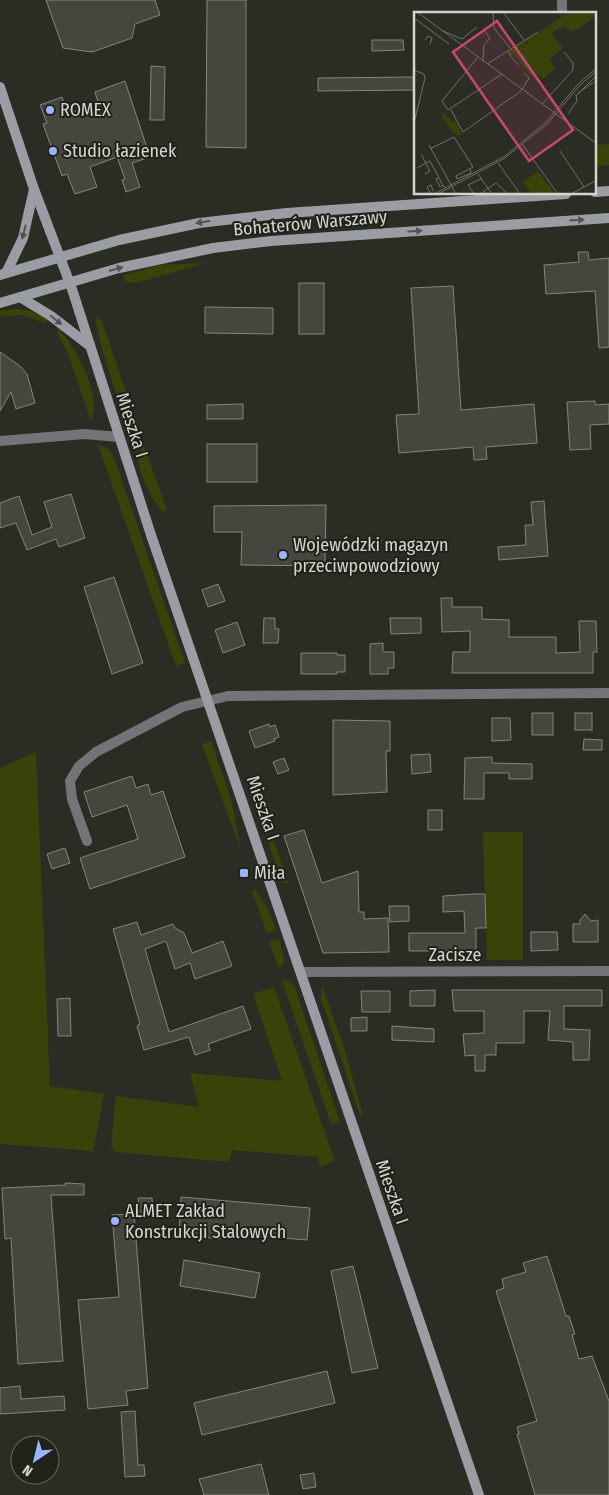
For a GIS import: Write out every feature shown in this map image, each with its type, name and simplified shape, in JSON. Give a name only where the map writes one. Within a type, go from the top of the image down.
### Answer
[{"type":"street","name":"Mieszka I","points":[[0,87],[34,189],[69,282],[119,437],[479,1495]]},
{"type":"street","points":[[3,274],[23,238],[34,189]]},
{"type":"street","points":[[596,192],[609,191]]},
{"type":"street","name":"Bohaterów Warszawy","points":[[3,274],[155,231],[233,218],[551,195]]},
{"type":"street","name":"Bohaterów Warszawy","points":[[0,303],[156,258],[213,248],[271,241],[609,218]]},
{"type":"street","points":[[20,297],[51,316],[90,346]]},
{"type":"street","points":[[0,442],[85,434],[119,437]]},
{"type":"street","points":[[87,841],[72,799],[70,781],[79,766],[96,752],[182,707],[208,699],[228,696],[609,693]]},
{"type":"street","name":"Zacisze","points":[[301,972],[609,971]]},
{"type":"green space","points":[[609,144],[609,165],[596,167],[596,145]]},
{"type":"green space","points":[[206,263],[137,283],[127,282],[122,276],[159,265]]},
{"type":"green space","points":[[18,309],[31,311],[49,320],[44,323],[22,315],[0,317],[0,311]]},
{"type":"green space","points":[[95,316],[102,321],[140,433],[131,430],[125,423],[99,338]]},
{"type":"green space","points":[[59,329],[73,347],[91,387],[94,412],[91,422],[68,353],[57,333]]},
{"type":"green space","points":[[98,445],[107,448],[113,455],[185,663],[176,666]]},
{"type":"green space","points":[[144,446],[166,511],[162,511],[158,506],[142,476],[138,454]]},
{"type":"green space","points":[[211,741],[232,802],[241,851],[202,744]]},
{"type":"green space","points":[[36,752],[50,1086],[104,1094],[93,1151],[0,1144],[0,768]]},
{"type":"green space","points":[[483,832],[523,832],[523,960],[487,960]]},
{"type":"green space","points":[[272,835],[288,883],[282,883],[267,838]]},
{"type":"green space","points":[[255,889],[269,911],[276,930],[267,933],[252,891]]},
{"type":"green space","points":[[279,939],[285,961],[279,969],[269,941]]},
{"type":"green space","points":[[285,979],[294,985],[340,1122],[331,1124],[282,980]]},
{"type":"green space","points":[[322,985],[345,1051],[363,1115],[360,1115],[321,999]]},
{"type":"green space","points":[[274,987],[335,1161],[320,1167],[318,1157],[232,1150],[229,1162],[115,1152],[111,1146],[116,1096],[199,1107],[190,1073],[282,1081],[253,994]]},
{"type":"building","points":[[46,0],[155,0],[160,15],[135,24],[132,38],[92,52],[63,48]]},
{"type":"building","points":[[207,0],[246,0],[246,148],[206,147]]},
{"type":"building","points":[[372,40],[403,40],[404,50],[372,51]]},
{"type":"building","points":[[151,66],[165,67],[164,120],[150,120]]},
{"type":"building","points":[[414,77],[414,90],[318,91],[318,78]]},
{"type":"building","points":[[125,81],[150,157],[132,163],[140,187],[126,192],[122,180],[125,179],[117,157],[90,167],[97,187],[75,194],[67,174],[62,176],[43,124],[47,123],[40,105],[62,97],[68,114],[98,102],[95,92]]},
{"type":"building","points":[[578,252],[588,252],[589,260],[609,258],[609,347],[599,348],[595,291],[546,294],[544,265],[579,262]]},
{"type":"building","points":[[299,283],[324,283],[324,334],[299,334]]},
{"type":"building","points":[[453,286],[461,410],[534,404],[537,443],[486,447],[487,459],[474,460],[473,447],[399,453],[396,415],[419,414],[411,288]]},
{"type":"building","points":[[205,307],[273,308],[273,334],[205,333]]},
{"type":"building","points":[[0,352],[20,366],[27,374],[35,403],[16,409],[11,392],[0,411]]},
{"type":"building","points":[[595,401],[595,405],[609,404],[609,424],[590,425],[591,449],[570,450],[567,402]]},
{"type":"building","points":[[243,404],[243,419],[207,419],[207,405]]},
{"type":"building","points":[[207,444],[257,444],[257,482],[207,482]]},
{"type":"building","points":[[71,494],[85,538],[59,547],[56,539],[27,550],[16,523],[0,528],[0,503],[19,496],[32,535],[52,527],[44,502]]},
{"type":"building","points":[[544,501],[548,556],[499,560],[498,547],[526,545],[525,525],[533,525],[531,502]]},
{"type":"building","points":[[326,505],[325,566],[241,565],[242,532],[214,532],[214,506]]},
{"type":"building","points":[[114,577],[143,663],[112,674],[84,587]]},
{"type":"building","points":[[218,584],[225,601],[208,607],[202,590]]},
{"type":"building","points":[[441,598],[452,598],[452,607],[482,607],[482,619],[509,620],[509,637],[556,637],[556,653],[580,652],[579,621],[596,621],[597,652],[593,652],[593,673],[452,673],[453,652],[470,652],[470,631],[442,632]]},
{"type":"building","points":[[264,618],[275,618],[275,629],[279,629],[278,643],[263,643]]},
{"type":"building","points":[[390,618],[421,618],[421,633],[391,634]]},
{"type":"building","points":[[237,622],[245,645],[223,653],[215,630]]},
{"type":"building","points":[[383,643],[383,652],[394,652],[394,668],[388,668],[388,674],[370,674],[370,644]]},
{"type":"building","points":[[301,653],[337,653],[337,655],[345,655],[345,672],[337,672],[337,674],[301,674]]},
{"type":"building","points":[[532,713],[553,713],[553,735],[532,735]]},
{"type":"building","points":[[575,713],[592,713],[592,730],[575,730]]},
{"type":"building","points":[[492,718],[510,718],[511,740],[492,741]]},
{"type":"building","points":[[333,720],[390,721],[390,751],[386,751],[387,792],[333,795]]},
{"type":"building","points":[[269,724],[270,727],[275,725],[279,737],[274,739],[275,741],[255,748],[249,731]]},
{"type":"building","points":[[584,739],[602,740],[602,750],[583,750]]},
{"type":"building","points":[[430,754],[431,772],[412,774],[411,755]]},
{"type":"building","points":[[492,757],[492,763],[532,764],[532,779],[509,779],[509,773],[484,773],[484,799],[464,799],[465,758]]},
{"type":"building","points":[[284,758],[289,770],[278,774],[273,762]]},
{"type":"building","points":[[132,776],[136,788],[148,784],[151,795],[163,791],[185,857],[90,889],[80,858],[138,839],[127,805],[92,817],[84,792]]},
{"type":"building","points":[[428,810],[442,810],[442,830],[428,830]]},
{"type":"building","points":[[304,830],[322,883],[358,871],[359,912],[364,912],[364,919],[388,918],[389,952],[323,953],[284,836]]},
{"type":"building","points":[[65,848],[70,863],[52,869],[47,854]]},
{"type":"building","points":[[485,894],[486,928],[476,928],[476,951],[409,951],[409,933],[465,933],[464,911],[443,912],[443,896]]},
{"type":"building","points":[[389,906],[409,906],[409,921],[390,922]]},
{"type":"building","points":[[585,914],[591,921],[598,920],[598,942],[573,942],[573,924],[580,924],[580,920]]},
{"type":"building","points":[[137,922],[141,935],[173,924],[175,928],[184,933],[192,953],[223,941],[232,966],[195,979],[190,963],[175,969],[166,941],[145,949],[169,1032],[243,1006],[251,1029],[208,1044],[210,1050],[195,1055],[189,1037],[144,1050],[137,1026],[140,1024],[113,929]]},
{"type":"building","points":[[531,932],[557,932],[558,950],[531,951]]},
{"type":"building","points":[[435,990],[435,1006],[410,1006],[410,991]]},
{"type":"building","points":[[452,990],[602,990],[602,1006],[564,1006],[564,1029],[590,1030],[589,1060],[573,1060],[573,1042],[548,1040],[550,1011],[524,1011],[524,1043],[496,1043],[496,1055],[485,1055],[485,1071],[475,1071],[475,1055],[465,1056],[463,1034],[484,1033],[484,1011],[454,1011]]},
{"type":"building","points":[[361,991],[390,991],[390,1012],[362,1012]]},
{"type":"building","points":[[70,998],[71,1036],[58,1036],[57,999]]},
{"type":"building","points":[[367,1017],[367,1031],[351,1031],[351,1018]]},
{"type":"building","points":[[392,1026],[434,1029],[434,1042],[392,1040]]},
{"type":"building","points":[[65,1183],[84,1184],[84,1195],[51,1195],[63,1361],[18,1364],[11,1238],[5,1239],[2,1188],[66,1185]]},
{"type":"building","points":[[181,1197],[310,1208],[307,1240],[221,1233],[220,1239],[179,1234]]},
{"type":"building","points":[[138,1198],[152,1198],[153,1212],[139,1212]]},
{"type":"building","points":[[134,1214],[148,1388],[126,1391],[128,1405],[88,1409],[78,1300],[119,1297],[112,1215]]},
{"type":"building","points":[[547,1256],[566,1316],[569,1316],[575,1334],[572,1335],[579,1359],[592,1356],[609,1401],[609,1495],[535,1495],[517,1434],[519,1434],[517,1427],[537,1421],[496,1291],[504,1288],[502,1279],[526,1272],[523,1263]]},
{"type":"building","points":[[184,1260],[260,1273],[255,1298],[180,1286]]},
{"type":"building","points":[[353,1266],[378,1368],[352,1373],[331,1271]]},
{"type":"building","points":[[327,1371],[335,1403],[202,1435],[194,1403]]},
{"type":"building","points":[[20,1386],[21,1399],[64,1396],[65,1410],[0,1414],[0,1388]]},
{"type":"building","points":[[135,1411],[138,1465],[144,1465],[145,1476],[125,1477],[121,1412]]},
{"type":"building","points":[[261,1464],[269,1495],[204,1495],[199,1479]]},
{"type":"building","points":[[314,1473],[316,1487],[303,1489],[300,1475]]},
{"type":"place","name":"ROMEX","points":[[50,110]]},
{"type":"place","name":"Studio łazienek","points":[[53,151]]},
{"type":"place","name":"Wojewódzki magazyn przeciwpowodziowy","points":[[283,555]]},
{"type":"place","name":"Miła","points":[[244,873]]},
{"type":"place","name":"ALMET Zakład Konstrukcji Stalowych","points":[[115,1221]]}]
